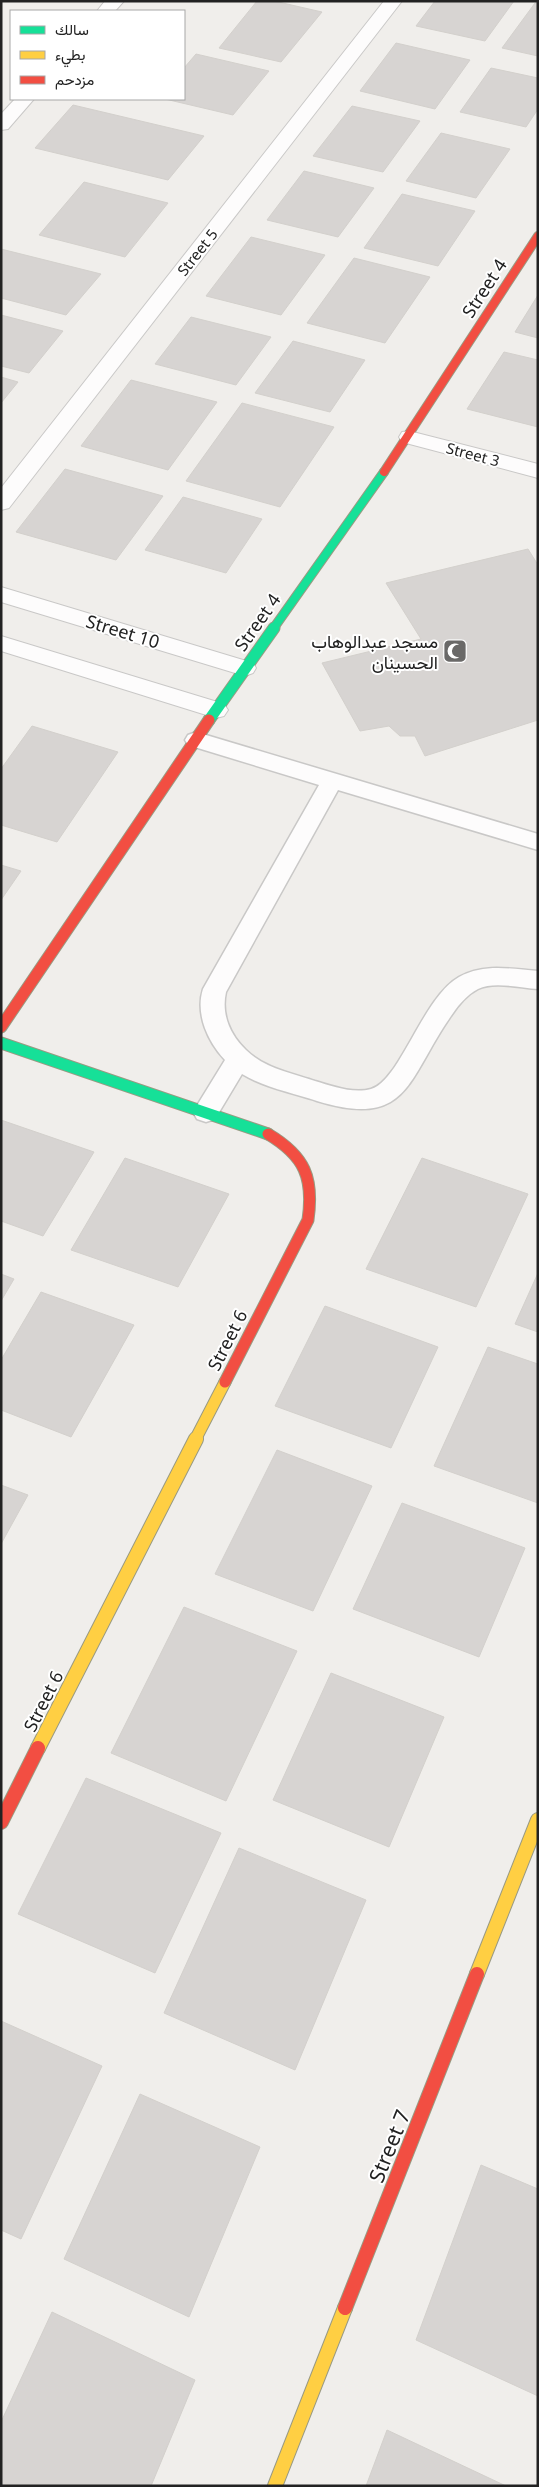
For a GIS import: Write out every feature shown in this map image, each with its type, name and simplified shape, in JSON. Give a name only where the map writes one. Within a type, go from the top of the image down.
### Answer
[{"type":"street","name":"Street 5","points":[[1,503],[393,1]]},
{"type":"street","points":[[1,125],[24,100]]},
{"type":"street","name":"Street 4","points":[[1,1027],[245,668],[409,437],[538,236]]},
{"type":"street","name":"Street 3","points":[[409,437],[538,470]]},
{"type":"street","name":"Street 10","points":[[1,594],[245,668]]},
{"type":"street","points":[[1,643],[216,710]]},
{"type":"street","name":"Street 6","points":[[1,1043],[257,1128],[277,1137],[293,1150],[305,1166],[312,1183],[313,1201],[308,1220],[1,1822]]},
{"type":"street","name":"Street 7","points":[[275,2486],[538,1820]]},
{"type":"lane","points":[[196,740],[538,842]]},
{"type":"lane","points":[[332,781],[220,976],[212,997],[214,1019],[223,1041],[240,1059],[257,1071],[339,1097],[364,1101],[378,1098],[388,1093],[396,1085],[446,1002],[466,984],[480,978],[494,977],[538,980]]},
{"type":"lane","points":[[206,1112],[240,1059]]},
{"type":"building","points":[[257,1],[274,1],[322,12],[281,62],[219,48]]},
{"type":"building","points":[[435,1],[514,1],[485,41],[416,26]]},
{"type":"building","points":[[535,3],[538,3],[538,56],[502,48]]},
{"type":"building","points":[[396,43],[470,60],[435,109],[360,91]]},
{"type":"building","points":[[196,54],[269,71],[233,115],[169,100],[185,100],[185,67]]},
{"type":"building","points":[[491,68],[538,78],[538,109],[526,127],[460,112]]},
{"type":"building","points":[[73,105],[204,136],[168,180],[35,148]]},
{"type":"building","points":[[352,106],[420,121],[383,172],[313,156]]},
{"type":"building","points":[[441,133],[510,149],[476,198],[406,181]]},
{"type":"building","points":[[304,171],[374,188],[338,237],[267,220]]},
{"type":"building","points":[[84,182],[168,203],[125,257],[39,235]]},
{"type":"building","points":[[402,194],[475,211],[438,266],[364,248]]},
{"type":"building","points":[[251,237],[325,255],[281,315],[206,296]]},
{"type":"building","points":[[1,249],[101,274],[66,315],[1,298]]},
{"type":"building","points":[[354,258],[430,277],[385,343],[307,323]]},
{"type":"building","points":[[538,295],[538,338],[515,332]]},
{"type":"building","points":[[1,315],[63,331],[29,373],[1,366]]},
{"type":"building","points":[[191,317],[271,337],[236,385],[155,364]]},
{"type":"building","points":[[293,341],[365,360],[330,412],[255,393]]},
{"type":"building","points":[[504,352],[538,360],[538,427],[467,409]]},
{"type":"building","points":[[1,377],[18,382],[1,403]]},
{"type":"building","points":[[131,380],[217,402],[168,470],[81,446]]},
{"type":"building","points":[[242,403],[334,427],[280,507],[186,481]]},
{"type":"building","points":[[65,469],[163,496],[116,560],[16,532]]},
{"type":"building","points":[[183,497],[262,519],[226,573],[145,550]]},
{"type":"building","name":"مسجد عبدالوهاب الحسينان","points":[[528,549],[538,565],[538,720],[425,756],[415,736],[400,736],[389,726],[360,731],[322,663],[421,639],[386,583]]},
{"type":"building","points":[[32,726],[118,752],[57,842],[1,825],[1,769]]},
{"type":"building","points":[[1,865],[21,871],[1,900]]},
{"type":"building","points":[[1,1120],[94,1152],[43,1236],[1,1221]]},
{"type":"building","points":[[125,1158],[229,1194],[178,1287],[71,1250]]},
{"type":"building","points":[[422,1158],[528,1194],[476,1307],[366,1269]]},
{"type":"building","points":[[538,1273],[538,1332],[515,1324]]},
{"type":"building","points":[[1,1274],[14,1279],[1,1301]]},
{"type":"building","points":[[41,1292],[134,1325],[71,1437],[1,1410],[1,1360]]},
{"type":"building","points":[[325,1306],[438,1347],[391,1448],[275,1406]]},
{"type":"building","points":[[488,1347],[538,1364],[538,1503],[434,1466]]},
{"type":"building","points":[[277,1450],[372,1486],[313,1611],[215,1574]]},
{"type":"building","points":[[1,1485],[28,1495],[1,1544]]},
{"type":"building","points":[[402,1503],[525,1548],[479,1657],[353,1609]]},
{"type":"building","points":[[184,1607],[297,1651],[226,1801],[111,1753]]},
{"type":"building","points":[[331,1673],[444,1717],[389,1847],[273,1800]]},
{"type":"building","points":[[86,1778],[221,1833],[155,1973],[18,1914]]},
{"type":"building","points":[[239,1848],[366,1900],[295,2070],[164,2013]]},
{"type":"building","points":[[1,2021],[102,2066],[21,2239],[1,2230]]},
{"type":"building","points":[[140,2094],[260,2147],[189,2317],[64,2259]]},
{"type":"building","points":[[481,2165],[538,2189],[538,2396],[416,2340]]},
{"type":"building","points":[[52,2312],[195,2380],[151,2486],[1,2486],[1,2422]]},
{"type":"building","points":[[387,2430],[506,2486],[366,2486]]},
{"type":"traffic: fast","points":[[209,720],[384,472]]},
{"type":"traffic: fast","points":[[1,1043],[268,1134]]},
{"type":"traffic: slow","points":[[38,1748],[225,1382]]},
{"type":"traffic: slow","points":[[477,1974],[538,1820]]},
{"type":"traffic: slow","points":[[275,2486],[345,2308]]},
{"type":"traffic: jam","points":[[384,472],[538,236]]},
{"type":"traffic: jam","points":[[1,1027],[209,720]]},
{"type":"traffic: jam","points":[[225,1382],[308,1220],[310,1192],[309,1180],[305,1169],[291,1150],[268,1134]]},
{"type":"traffic: jam","points":[[1,1822],[38,1748]]},
{"type":"traffic: jam","points":[[345,2308],[477,1974]]},
{"type":"place","name":"مسجد عبدالوهاب الحسينان","points":[[455,651]]}]
